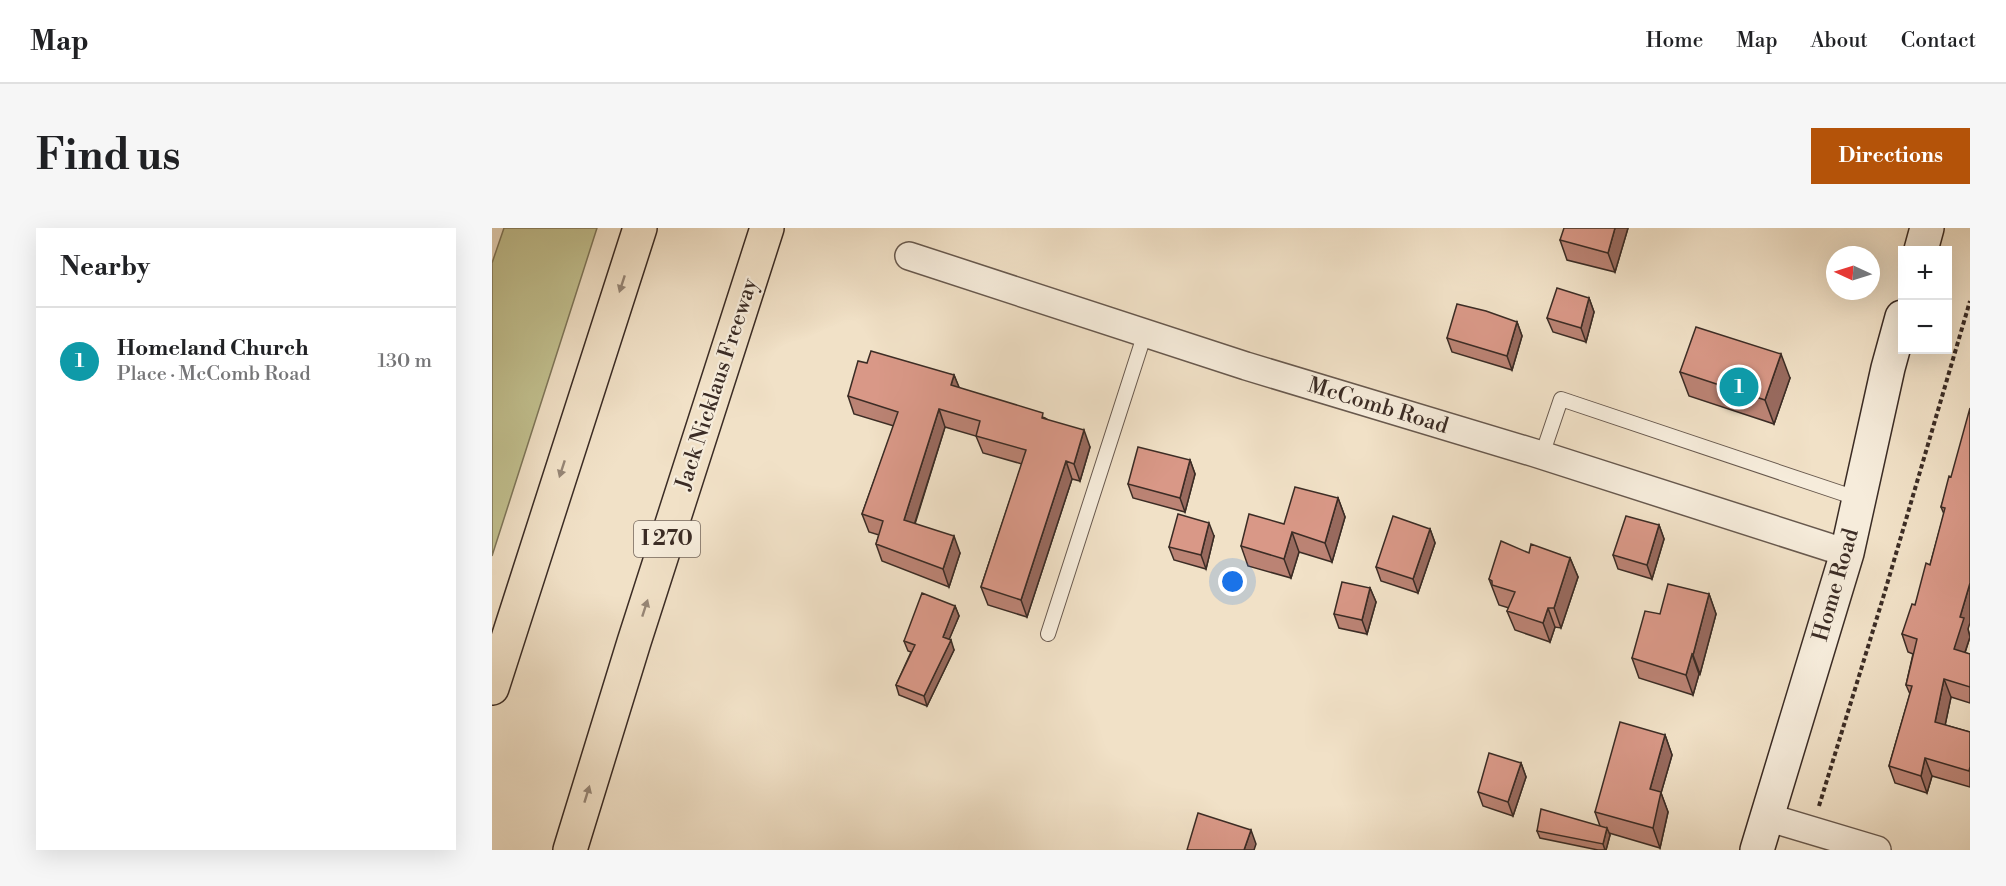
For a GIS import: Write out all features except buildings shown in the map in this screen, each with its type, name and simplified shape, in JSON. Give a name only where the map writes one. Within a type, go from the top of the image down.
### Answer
[{"type":"highway","points":[[492,688],[640,228]]},
{"type":"highway","name":"Jack Nicklaus Freeway","points":[[570,850],[767,228]]},
{"type":"street","points":[[1922,246],[1928,228]]},
{"type":"street","name":"McComb Road","points":[[909,256],[1246,366],[1542,455],[1847,553]]},
{"type":"street","name":"Home Road","points":[[1757,850],[1847,553],[1898,332]]},
{"type":"street","points":[[1767,817],[1877,850]]},
{"type":"lane","points":[[1048,634],[1145,333]]},
{"type":"lane","points":[[1542,455],[1561,399],[1859,499]]},
{"type":"path","points":[[1811,830],[1883,598],[1970,301]]},
{"type":"shaded area","points":[[504,228],[597,228],[492,556],[492,263]]},
{"type":"place","name":"Homeland Church","points":[[1739,387]]}]
